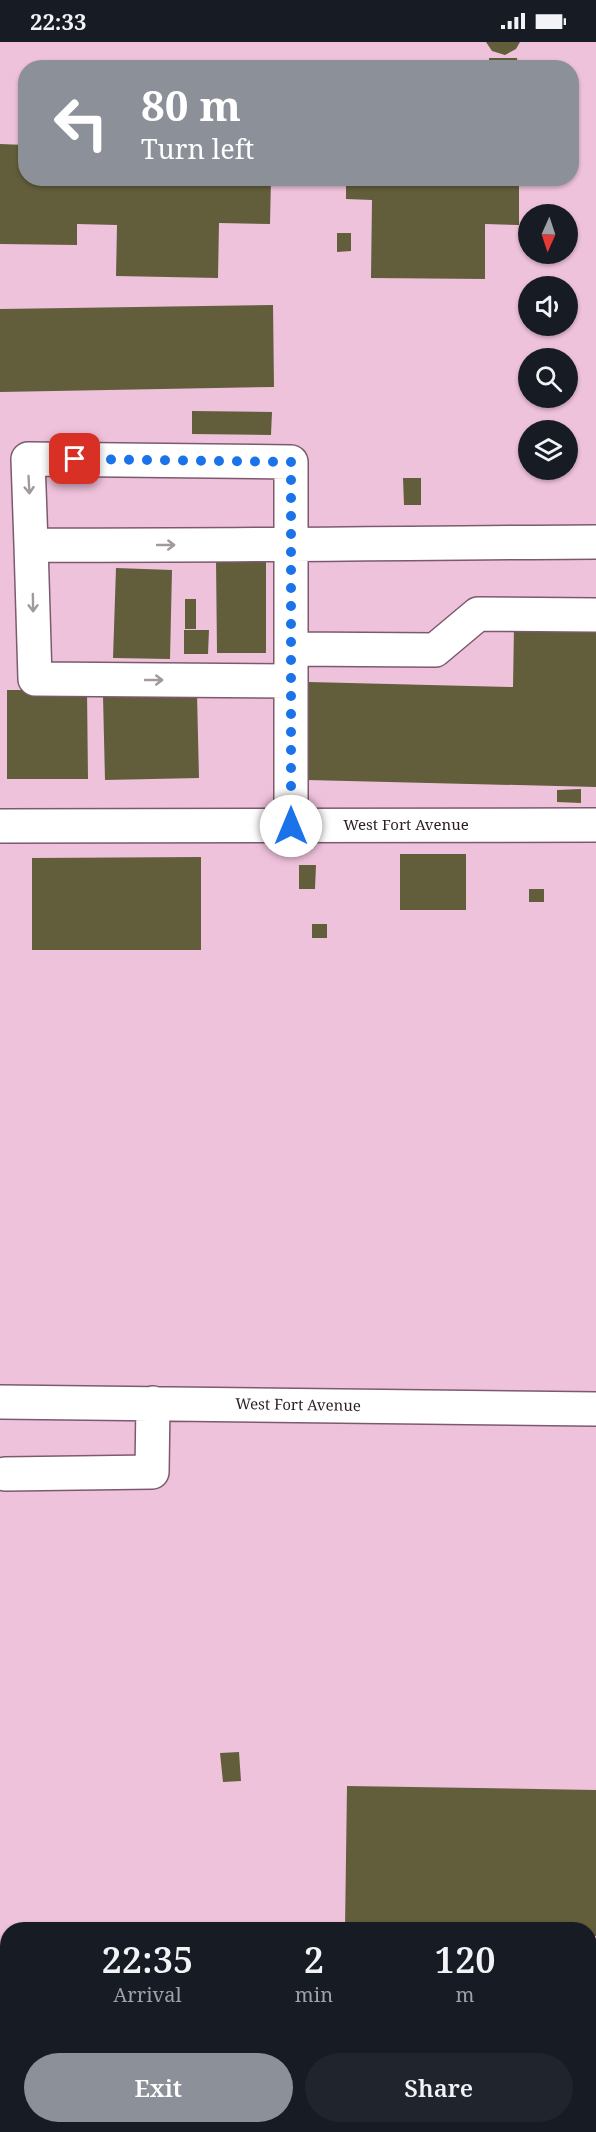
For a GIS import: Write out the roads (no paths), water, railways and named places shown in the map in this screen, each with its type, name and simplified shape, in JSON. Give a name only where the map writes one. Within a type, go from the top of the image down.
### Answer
[{"type":"lane","points":[[291,681],[35,679],[28,459],[291,462],[291,543],[291,649],[291,681],[291,826]]},
{"type":"lane","points":[[31,545],[234,546],[291,543],[596,542]]},
{"type":"lane","points":[[291,649],[435,650],[478,614],[596,615]]},
{"type":"lane","name":"West Fort Avenue","points":[[0,826],[596,825]]},
{"type":"lane","name":"West Fort Avenue","points":[[0,1402],[596,1409]]},
{"type":"lane","points":[[5,1474],[152,1472],[153,1404]]}]
